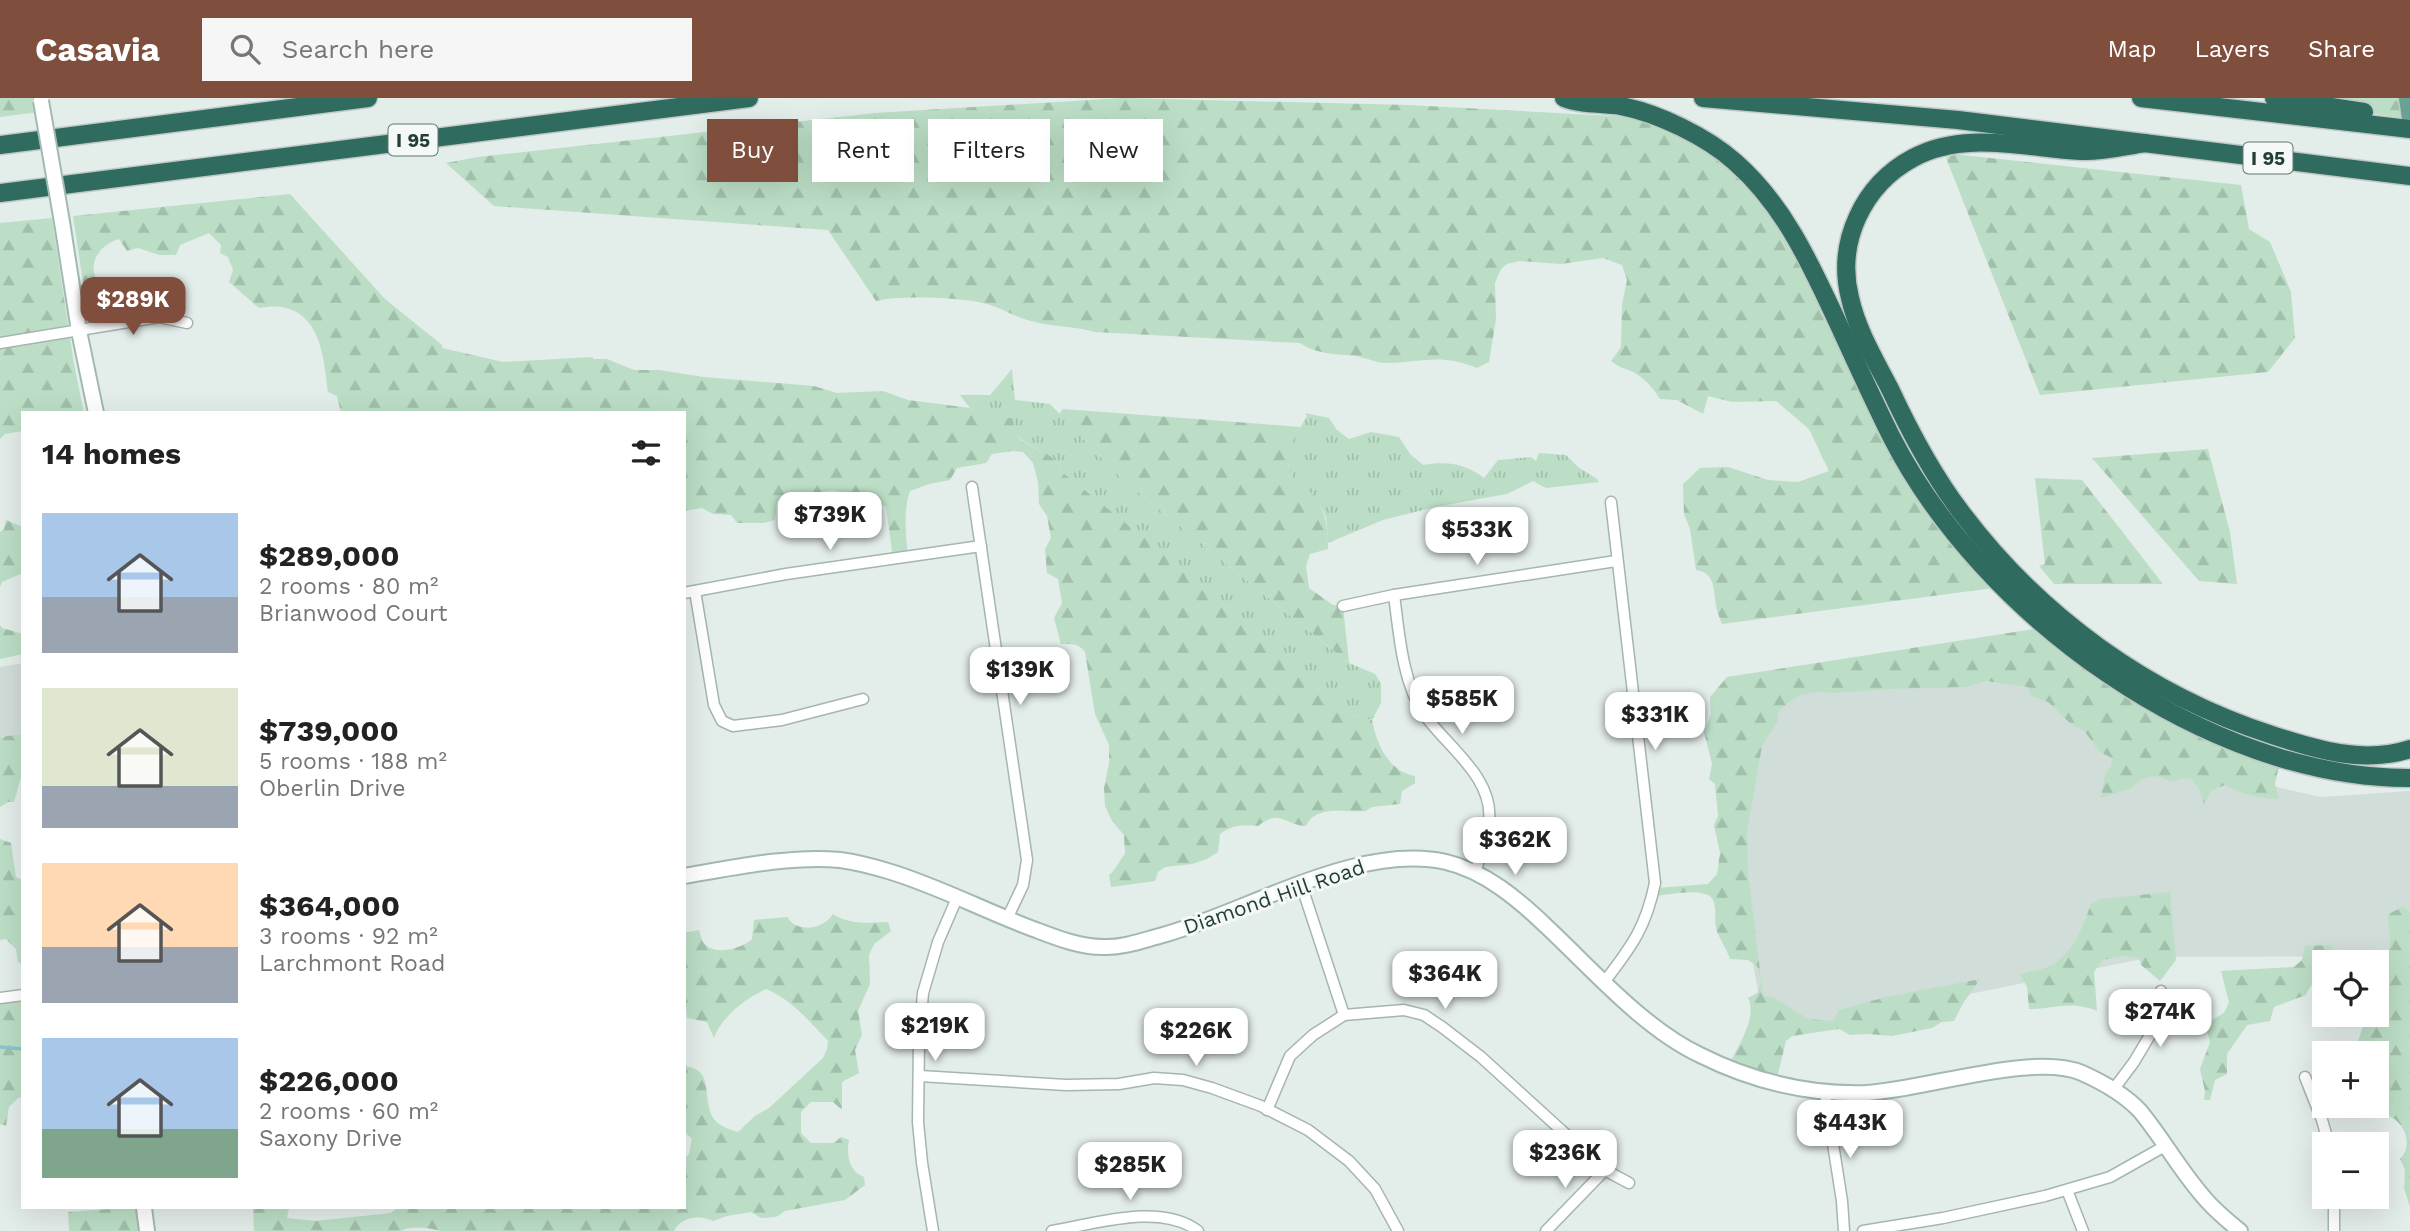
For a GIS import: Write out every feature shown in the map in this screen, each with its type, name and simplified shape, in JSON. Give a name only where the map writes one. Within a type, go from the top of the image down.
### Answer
[{"type":"highway","points":[[0,145],[368,98]]},
{"type":"highway","name":"I 95","points":[[0,193],[749,98]]},
{"type":"highway","points":[[1564,98],[1623,107],[1683,128],[1733,160],[1754,179],[1789,225],[1893,439],[1951,531],[2003,590],[2068,645],[2142,696],[2180,718],[2215,733],[2287,759],[2344,773],[2410,778]]},
{"type":"highway","name":"I 95","points":[[1703,98],[1958,120],[2410,176]]},
{"type":"highway","name":"I 95","points":[[2141,98],[2380,120],[2410,129]]},
{"type":"highway","points":[[2274,98],[2380,120],[2410,119]]},
{"type":"highway","points":[[2145,143],[2084,151],[1969,143],[1937,147],[1905,163],[1875,189],[1864,204],[1850,234],[1846,268],[1850,298],[1867,345],[1921,450],[1960,511],[2029,589],[2107,653],[2167,690],[2227,718],[2279,738],[2362,756],[2381,756],[2410,749]]},
{"type":"main road","points":[[2407,98],[2410,119]]},
{"type":"street","points":[[40,99],[79,331],[96,411]]},
{"type":"street","points":[[0,343],[159,317],[187,323]]},
{"type":"street","points":[[972,487],[1027,860],[1023,885],[1007,919]]},
{"type":"street","points":[[1605,981],[1635,942],[1649,912],[1655,883],[1611,502]]},
{"type":"street","points":[[863,699],[782,720],[733,726],[722,720],[713,705],[689,592],[867,561],[981,546]]},
{"type":"street","points":[[1343,606],[1394,595],[1616,561]]},
{"type":"street","points":[[1394,595],[1402,654],[1423,713],[1478,777],[1487,801],[1489,819],[1475,873]]},
{"type":"street","name":"Diamond Hill Road","points":[[686,876],[788,861],[840,860],[892,872],[1062,940],[1103,947],[1126,944],[1186,928],[1364,863],[1414,859],[1446,862],[1475,873],[1515,897],[1648,1022],[1695,1053],[1744,1075],[1825,1093],[1870,1093],[2009,1070],[2049,1066],[2077,1070],[2113,1090],[2137,1108],[2206,1201],[2240,1231]]},
{"type":"street","points":[[1301,884],[1344,1015]]},
{"type":"street","points":[[933,1231],[920,1150],[919,1039],[923,993],[938,942],[957,898]]},
{"type":"street","points":[[2113,1090],[2156,1025],[2161,990]]},
{"type":"street","points":[[0,998],[21,995]]},
{"type":"street","points":[[1267,1110],[1290,1056],[1313,1035],[1344,1015],[1404,1010],[1424,1016],[1442,1027],[1481,1057],[1605,1170],[1629,1183]]},
{"type":"street","points":[[920,1076],[1066,1085],[1119,1084],[1154,1079],[1183,1080],[1212,1088],[1308,1130],[1349,1161],[1375,1189],[1398,1231]]},
{"type":"street","points":[[2305,1077],[2325,1132]]},
{"type":"street","points":[[1825,1093],[1842,1201],[1844,1231]]},
{"type":"street","points":[[1863,1231],[1943,1218],[2067,1190],[2110,1177],[2165,1146]]},
{"type":"street","points":[[1546,1231],[1605,1170]]},
{"type":"street","points":[[2067,1190],[2083,1231]]},
{"type":"street","points":[[144,1209],[146,1231]]},
{"type":"street","points":[[2334,1209],[2334,1231]]},
{"type":"street","points":[[1052,1231],[1135,1217],[1165,1216],[1190,1225],[1198,1231]]},
{"type":"shaded area","points":[[2051,661],[2134,755],[2321,797],[2410,791],[2410,971],[2389,963],[2389,950],[2312,950],[2312,956],[2152,957],[1767,1035],[1733,865],[1768,679]]},
{"type":"shaded area","points":[[21,663],[21,734],[0,737],[0,667]]},
{"type":"green space","points":[[0,98],[37,98],[39,112],[0,117]]},
{"type":"green space","points":[[1122,98],[1408,105],[1649,118],[1685,129],[1772,198],[1893,439],[2001,587],[1722,624],[1711,581],[1703,572],[1696,570],[1690,529],[1684,514],[1683,484],[1700,468],[1728,467],[1768,480],[1798,482],[1829,471],[1809,429],[1776,401],[1732,402],[1708,396],[1703,414],[1677,400],[1660,399],[1640,376],[1611,361],[1621,347],[1622,305],[1627,280],[1622,265],[1603,258],[1561,264],[1519,261],[1507,264],[1501,269],[1495,283],[1496,319],[1489,362],[1477,368],[1442,360],[1383,363],[1319,351],[1300,343],[1095,332],[1031,321],[990,305],[966,300],[916,298],[876,301],[828,230],[494,206],[446,163],[478,157],[707,132],[707,182],[798,182],[798,122],[812,120],[812,182],[914,182],[914,119],[822,119],[876,113]]},
{"type":"green space","points":[[2278,98],[2408,98],[2407,119]]},
{"type":"green space","points":[[1953,154],[2241,185],[2249,229],[2270,242],[2291,292],[2295,338],[2268,372],[2040,395],[1946,158]]},
{"type":"green space","points":[[290,194],[385,299],[442,345],[442,348],[503,362],[593,357],[607,359],[634,370],[659,370],[704,377],[814,386],[837,393],[883,391],[908,400],[970,408],[994,419],[1013,418],[1014,429],[1026,443],[1051,457],[1062,472],[1179,566],[1354,716],[1372,720],[1385,756],[1398,769],[1415,776],[1415,783],[1402,791],[1400,804],[1372,807],[1366,811],[1324,812],[1311,819],[1306,826],[1272,818],[1258,826],[1233,827],[1220,834],[1218,852],[1207,859],[1192,864],[1165,867],[1158,872],[1155,881],[1111,887],[1109,875],[1125,854],[1124,835],[1112,821],[1105,806],[1104,788],[1109,745],[1095,714],[1085,652],[1071,644],[1061,644],[1054,618],[1062,603],[1058,579],[1047,573],[1045,549],[1051,538],[1047,516],[1039,504],[1038,482],[1033,463],[1023,452],[992,454],[986,463],[957,468],[950,480],[910,491],[906,514],[908,556],[893,558],[886,507],[872,500],[847,505],[842,493],[836,491],[789,494],[777,502],[775,520],[764,523],[737,523],[731,515],[713,514],[702,508],[686,511],[686,411],[341,411],[337,396],[328,392],[318,339],[305,318],[294,311],[279,307],[259,308],[229,282],[233,270],[228,257],[220,253],[221,245],[209,233],[180,245],[176,255],[159,255],[138,248],[127,251],[119,239],[104,247],[95,259],[94,273],[103,288],[107,315],[96,314],[86,302],[73,216]]},
{"type":"green space","points":[[52,218],[84,411],[21,411],[21,431],[5,434],[0,439],[0,223]]},
{"type":"green space","points":[[1012,369],[1015,400],[1050,404],[1123,480],[1349,663],[1375,674],[1381,683],[1381,703],[1372,720],[1354,716],[1062,472],[1054,459],[1024,441],[1012,428],[970,408],[960,395],[990,395]]},
{"type":"green space","points":[[1063,409],[1300,427],[1289,453],[1289,469],[1292,476],[1320,505],[1327,526],[1328,541],[1328,549],[1310,554],[1306,566],[1309,588],[1333,605],[1343,606],[1349,663],[1123,480],[1059,414]]},
{"type":"green space","points":[[1305,413],[1329,418],[1337,430],[1349,439],[1371,432],[1399,437],[1410,454],[1423,465],[1455,464],[1484,478],[1498,460],[1531,457],[1536,461],[1539,453],[1566,455],[1599,482],[1546,488],[1533,481],[1507,494],[1383,520],[1328,543],[1327,522],[1322,509],[1289,470],[1289,454],[1307,416]]},
{"type":"green space","points":[[2208,449],[2230,532],[2237,584],[2199,581],[2092,458]]},
{"type":"green space","points":[[2035,478],[2082,480],[2163,584],[2054,584],[2039,566],[2045,564]]},
{"type":"green space","points":[[6,520],[21,526],[21,574],[2,582],[0,587],[0,532],[4,529]]},
{"type":"green space","points":[[0,625],[21,633],[21,654],[0,659]]},
{"type":"green space","points":[[2047,627],[2108,673],[2281,757],[2275,784],[2279,799],[2251,795],[2225,785],[2212,790],[2204,804],[2192,779],[2170,782],[2154,776],[2129,789],[2101,798],[2105,775],[2111,766],[2112,758],[2100,752],[2085,732],[2070,723],[2048,702],[2031,696],[2028,687],[1986,681],[1966,687],[1816,692],[1799,695],[1779,710],[1777,723],[1762,746],[1747,832],[1748,873],[1763,995],[1775,998],[1808,1019],[1833,1021],[1839,1010],[1886,997],[1980,979],[1954,1021],[1942,1022],[1932,1028],[1892,1036],[1850,1035],[1839,1029],[1792,1036],[1786,1041],[1776,1082],[1729,1065],[1748,1023],[1748,998],[1757,993],[1761,982],[1757,966],[1748,960],[1730,959],[1717,932],[1714,903],[1709,896],[1695,892],[1654,896],[1657,888],[1708,884],[1717,874],[1720,853],[1714,825],[1718,816],[1715,784],[1709,779],[1712,764],[1704,732],[1711,714],[1710,697],[1727,677]]},
{"type":"green space","points":[[21,734],[21,777],[14,802],[0,807],[0,737]]},
{"type":"green space","points":[[0,839],[11,843],[16,877],[21,879],[21,964],[18,962],[16,949],[6,939],[0,940]]},
{"type":"green space","points":[[2170,892],[2176,960],[2160,981],[2141,965],[2139,958],[2124,956],[2102,960],[2094,972],[2097,1011],[2079,1006],[2029,1009],[2027,987],[2020,974],[2048,967],[2060,960],[2077,938],[2091,904],[2100,899]]},
{"type":"green space","points":[[2403,907],[2410,912],[2410,1207],[2404,1188],[2405,1170],[2400,1159],[2406,1149],[2405,1133],[2389,1116],[2389,1041],[2358,1041],[2363,1027],[2389,1027],[2388,914]]},
{"type":"green space","points":[[833,914],[853,922],[888,922],[891,931],[874,944],[869,955],[870,984],[858,1011],[862,1035],[855,1050],[859,1073],[842,1082],[842,1110],[833,1102],[811,1102],[801,1112],[801,1133],[811,1143],[834,1143],[841,1137],[849,1140],[850,1162],[855,1171],[864,1177],[865,1185],[845,1200],[785,1211],[776,1217],[761,1218],[751,1212],[713,1221],[691,1218],[681,1222],[674,1231],[441,1231],[415,1228],[401,1231],[254,1231],[253,1209],[289,1209],[287,1218],[315,1221],[391,1213],[396,1209],[686,1209],[686,1157],[692,1139],[686,1133],[686,1066],[694,1068],[704,1079],[714,1119],[722,1126],[738,1132],[755,1116],[769,1108],[823,1058],[828,1041],[792,1005],[766,989],[735,1009],[722,1023],[714,1038],[707,1022],[687,1018],[686,933],[699,930],[705,944],[712,949],[724,950],[737,948],[752,939],[754,920],[787,917],[798,926],[811,927],[829,919]]},
{"type":"green space","points":[[2331,945],[2333,950],[2312,950],[2312,985],[2306,995],[2274,1007],[2270,1021],[2247,1025],[2227,1054],[2227,1074],[2215,1080],[2210,1100],[2204,1100],[2205,1091],[2200,1069],[2210,1042],[2205,1024],[2224,1013],[2229,1002],[2221,971],[2294,967],[2302,960],[2305,946]]},
{"type":"green space","points":[[21,995],[21,1097],[9,1107],[6,1126],[0,1124],[0,998]]},
{"type":"green space","points":[[145,1209],[148,1231],[69,1231],[68,1212]]},
{"type":"waterway","points":[[0,1047],[21,1049]]}]
